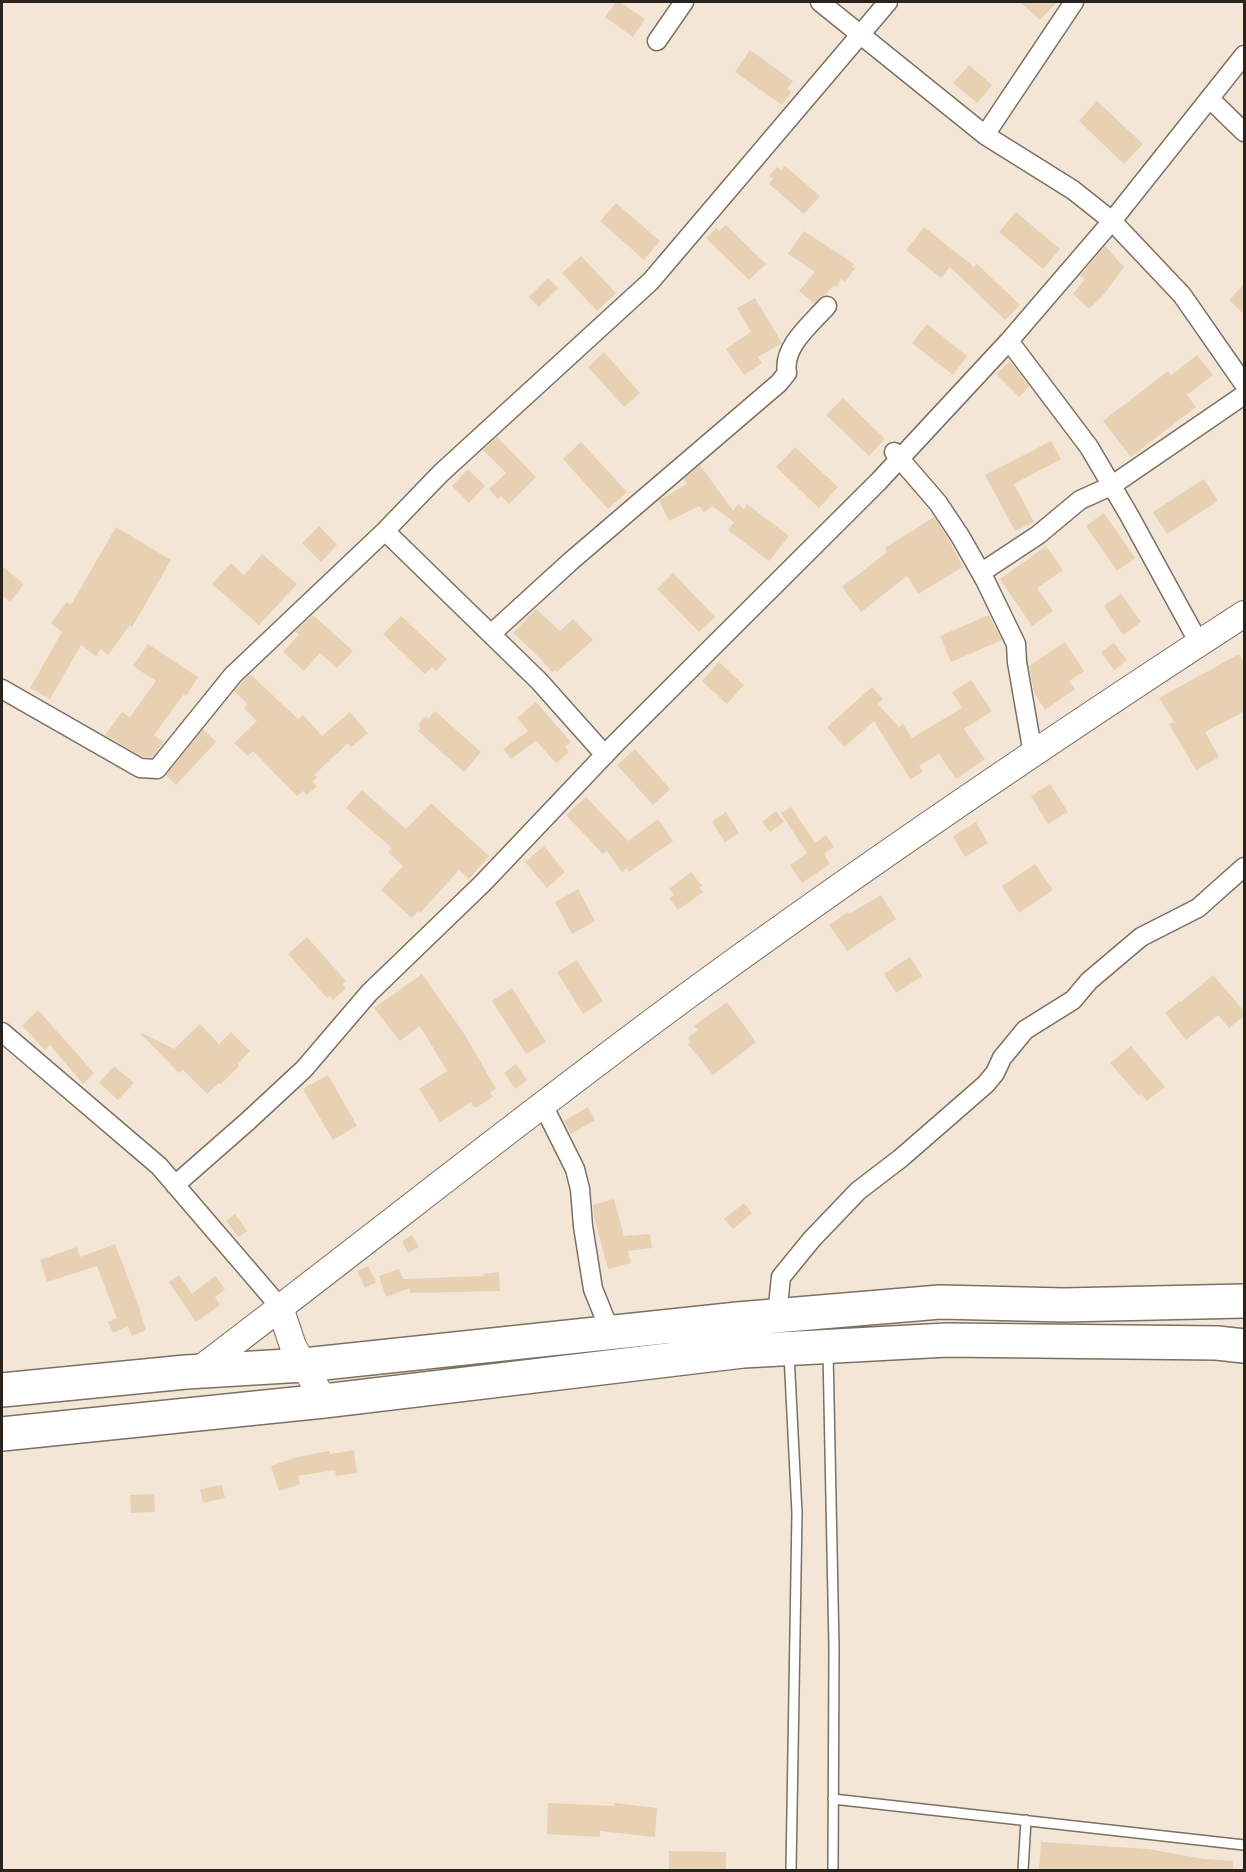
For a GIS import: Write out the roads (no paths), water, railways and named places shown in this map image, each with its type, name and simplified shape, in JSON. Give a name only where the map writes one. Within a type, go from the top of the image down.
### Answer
[{"type":"highway","points":[[2,1390],[196,1372],[304,1365],[777,1315],[940,1302],[1064,1305],[1245,1301]]},
{"type":"highway","points":[[1059,1341],[1064,1305]]},
{"type":"highway","points":[[617,1331],[626,1365]]},
{"type":"highway","points":[[2,1434],[324,1401],[743,1352],[946,1340],[1217,1343],[1245,1346]]},
{"type":"street","points":[[657,41],[684,2]]},
{"type":"street","points":[[820,2],[985,135],[1073,190],[1112,221],[1182,295],[1245,384]]},
{"type":"street","points":[[2,689],[140,768],[157,769],[233,675],[385,531],[441,473],[651,281],[888,2]]},
{"type":"street","points":[[985,135],[1074,2]]},
{"type":"street","points":[[175,1185],[248,1122],[304,1068],[369,993],[483,884],[605,755],[879,481],[1009,341],[1112,221],[1245,55]]},
{"type":"street","points":[[1210,99],[1245,132]]},
{"type":"street","points":[[491,634],[571,561],[779,383],[787,374],[785,366],[792,347],[827,306]]},
{"type":"street","points":[[1009,341],[1089,447],[1199,643]]},
{"type":"street","points":[[982,572],[1038,535],[1080,500],[1112,486],[1245,395]]},
{"type":"street","points":[[894,452],[938,503],[982,572],[1016,644],[1033,754]]},
{"type":"street","points":[[385,531],[539,681],[605,755]]},
{"type":"street","points":[[196,1372],[394,1217],[759,944],[1033,754],[1245,614]]},
{"type":"street","points":[[777,1315],[781,1277],[812,1239],[858,1191],[901,1158],[986,1084],[995,1073],[1002,1058],[1024,1030],[1073,1000],[1089,981],[1141,937],[1198,908],[1245,867]]},
{"type":"street","points":[[2,1032],[159,1166],[280,1307],[293,1346],[324,1401]]},
{"type":"street","points":[[543,1105],[575,1169],[580,1190],[593,1289],[617,1331]]},
{"type":"lane","points":[[828,1347],[834,1648],[833,1870]]},
{"type":"lane","points":[[789,1349],[797,1513],[791,1870]]},
{"type":"lane","points":[[833,1799],[1245,1845]]},
{"type":"lane","points":[[1023,1870],[1026,1820]]}]
